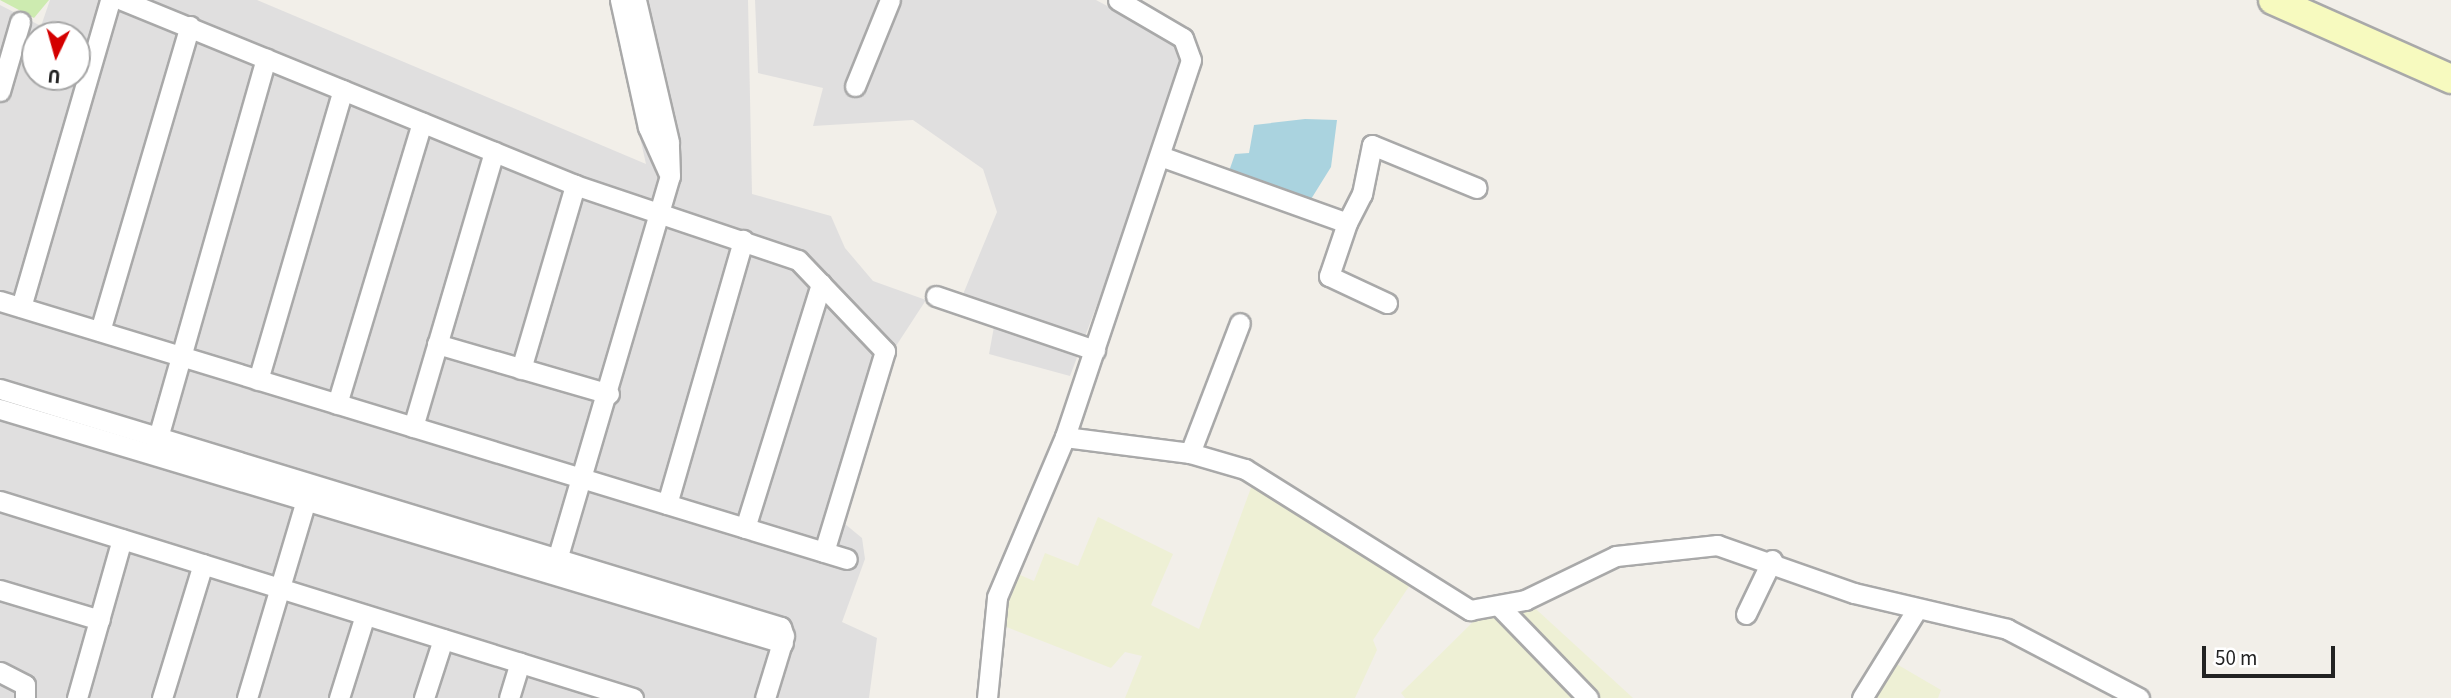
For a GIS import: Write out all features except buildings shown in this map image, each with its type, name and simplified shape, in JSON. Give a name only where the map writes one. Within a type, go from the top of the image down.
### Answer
[{"type":"main road","points":[[2273,0],[2451,79]]},
{"type":"street","points":[[21,307],[110,0]]},
{"type":"street","points":[[122,0],[575,185],[661,217],[743,240],[798,260],[885,355],[824,552]]},
{"type":"street","points":[[620,0],[648,127],[670,176]]},
{"type":"street","points":[[555,568],[661,217],[670,176],[670,142],[636,0]]},
{"type":"street","points":[[855,86],[890,0]]},
{"type":"street","points":[[988,698],[997,597],[1065,436],[1163,157],[1189,47],[1118,0]]},
{"type":"street","points":[[0,91],[20,22]]},
{"type":"street","points":[[100,331],[190,26]]},
{"type":"street","points":[[152,456],[266,59]]},
{"type":"street","points":[[258,380],[344,90]]},
{"type":"street","points":[[337,404],[422,123]]},
{"type":"street","points":[[1387,303],[1329,276],[1347,223],[1362,194],[1372,145],[1477,188]]},
{"type":"street","points":[[413,427],[494,152]]},
{"type":"street","points":[[1163,157],[1347,223]]},
{"type":"street","points":[[521,369],[575,185]]},
{"type":"street","points":[[667,504],[743,240]]},
{"type":"street","points":[[745,528],[821,284]]},
{"type":"street","points":[[936,296],[1095,350]]},
{"type":"street","points":[[0,301],[847,559]]},
{"type":"street","points":[[1190,453],[1240,323]]},
{"type":"street","points":[[437,344],[609,394]]},
{"type":"street","points":[[0,388],[158,437],[308,494]]},
{"type":"street","points":[[0,409],[152,456],[308,494],[555,568],[781,627],[783,643],[765,698]]},
{"type":"street","points":[[1065,436],[1190,453],[1269,480],[1461,607],[1476,611],[1499,606],[1630,554],[1696,543],[1772,560],[1854,593],[1917,610],[2007,629],[2139,698]]},
{"type":"street","points":[[247,698],[308,494]]},
{"type":"street","points":[[0,501],[520,663],[596,692],[633,698]]},
{"type":"street","points":[[77,698],[122,538]]},
{"type":"street","points":[[1746,614],[1772,560]]},
{"type":"street","points":[[162,698],[203,564]]},
{"type":"street","points":[[0,590],[100,620]]},
{"type":"street","points":[[1499,606],[1587,698]]},
{"type":"street","points":[[1862,698],[1917,610]]},
{"type":"street","points":[[339,698],[365,615]]},
{"type":"street","points":[[424,698],[443,639]]},
{"type":"street","points":[[509,698],[520,663]]},
{"type":"street","points":[[0,672],[25,685],[25,698]]},
{"type":"shaded area","points":[[50,0],[257,0],[646,164],[609,0],[748,0],[752,194],[831,216],[845,248],[873,281],[926,300],[896,346],[845,524],[862,538],[865,559],[842,622],[877,638],[869,698],[0,698],[0,5],[31,21],[21,21],[21,91],[91,91],[91,21],[43,21]]},
{"type":"shaded area","points":[[755,0],[1096,0],[1182,46],[1190,59],[1070,376],[989,354],[995,321],[959,304],[997,212],[983,169],[913,120],[813,126],[823,88],[758,73]]},
{"type":"green space","points":[[0,0],[49,0],[34,18]]},
{"type":"green space","points":[[1255,477],[1418,573],[1373,640],[1377,650],[1355,698],[1125,698],[1142,656],[1125,652],[1111,668],[994,622],[1006,569],[1034,581],[1045,553],[1078,566],[1098,517],[1173,554],[1151,605],[1199,629]]},
{"type":"green space","points":[[1526,600],[1633,698],[1405,698],[1401,693],[1482,613]]},
{"type":"green space","points":[[1888,659],[1941,690],[1938,698],[1864,698]]},
{"type":"water","points":[[1305,119],[1337,120],[1331,167],[1308,204],[1227,177],[1235,154],[1249,153],[1254,125]]}]
